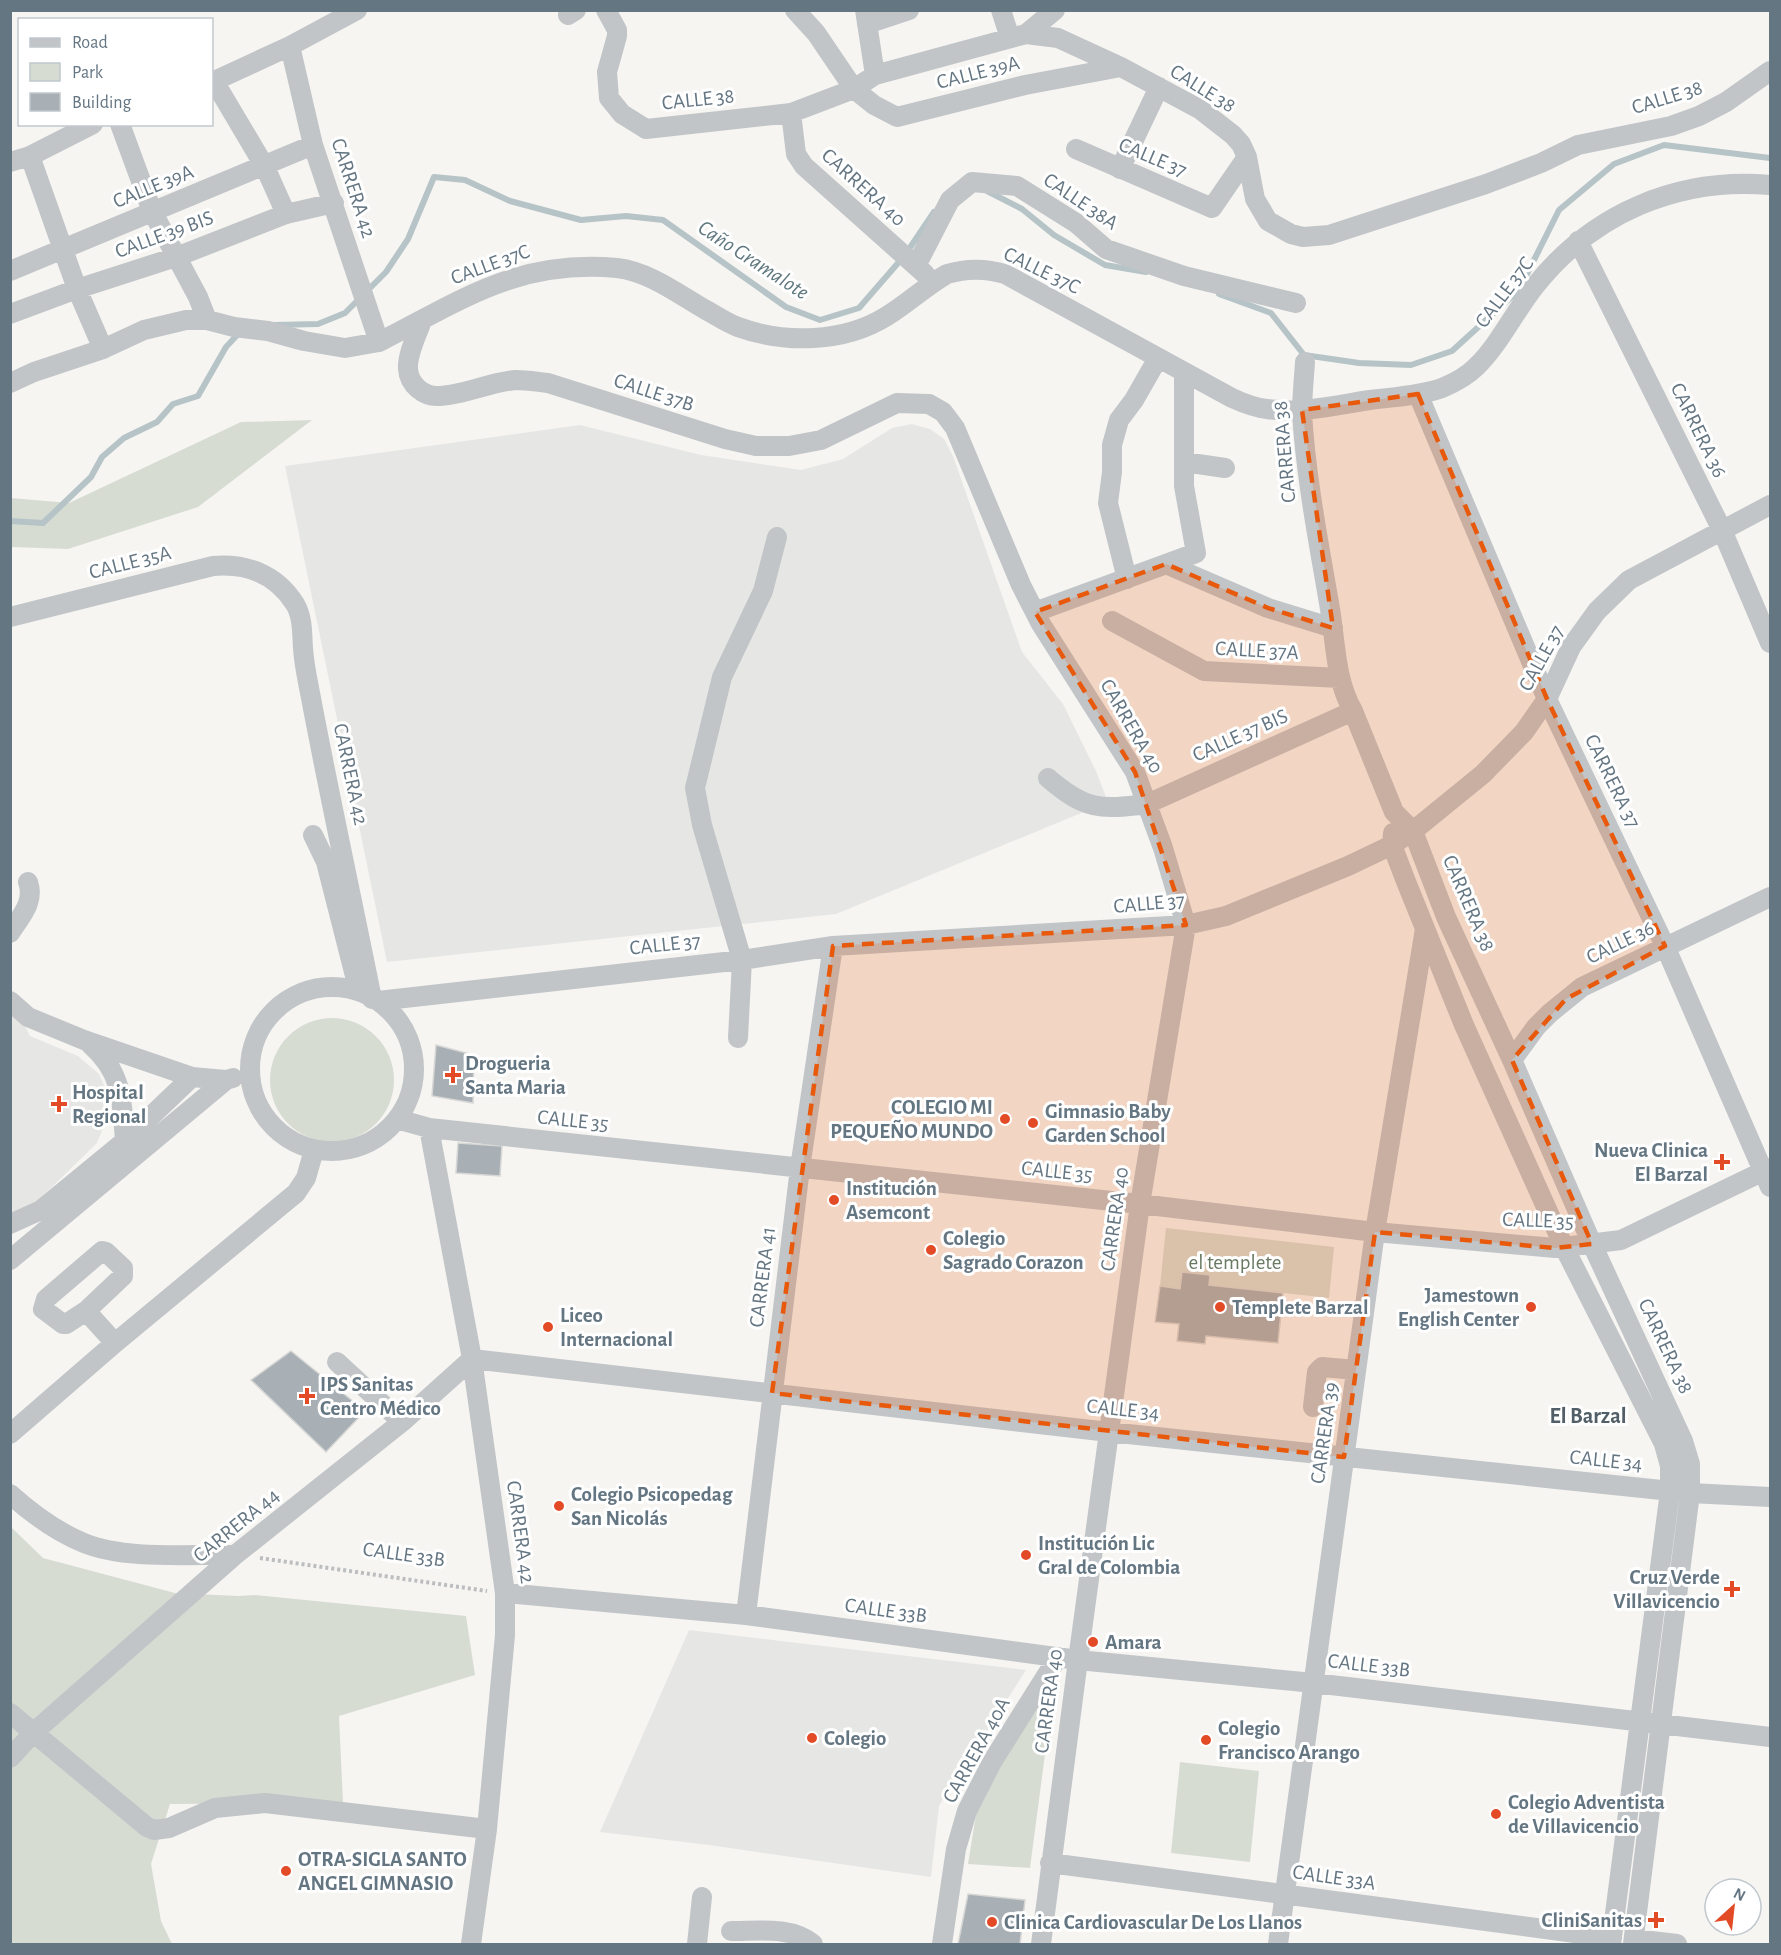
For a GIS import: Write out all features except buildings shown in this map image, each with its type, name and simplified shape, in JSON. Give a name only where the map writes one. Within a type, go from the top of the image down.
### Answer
[{"type":"street","points":[[286,214],[265,167],[213,81],[290,46],[357,10]]},
{"type":"street","name":"CALLE 38","points":[[606,10],[617,30],[607,72],[609,98],[622,114],[646,129],[791,113],[854,89],[875,75],[1018,36],[1058,38],[1159,87],[1201,110],[1218,123],[1241,144],[1247,157],[1255,199],[1268,222],[1284,231],[1304,237],[1329,235],[1486,184],[1541,163],[1578,145],[1671,126],[1699,116],[1726,102],[1770,71]]},
{"type":"street","name":"CALLE 39A","points":[[795,10],[816,33],[854,89],[874,105],[897,117],[1025,85],[1121,67]]},
{"type":"street","points":[[875,75],[866,17],[909,10]]},
{"type":"street","points":[[1001,10],[1018,36],[1055,10]]},
{"type":"street","name":"CARRERA 42","points":[[290,46],[313,145],[379,342]]},
{"type":"street","points":[[1120,169],[1159,87]]},
{"type":"street","name":"CARRERA 40","points":[[791,113],[796,154],[804,166],[933,282]]},
{"type":"street","points":[[10,162],[30,156],[89,126]]},
{"type":"street","points":[[121,126],[152,211],[198,297],[207,320]]},
{"type":"street","name":"CALLE 39A","points":[[10,271],[152,211],[265,167],[313,145]]},
{"type":"street","name":"CALLE 37","points":[[1076,149],[1212,208],[1247,157]]},
{"type":"street","points":[[30,156],[62,250],[103,349]]},
{"type":"street","name":"CALLE 38A","points":[[913,264],[950,200],[972,183],[1017,186],[1076,224],[1106,249],[1184,276],[1296,303]]},
{"type":"street","name":"CALLE 37C","points":[[10,383],[34,372],[103,349],[153,327],[186,320],[207,320],[304,342],[345,348],[379,342],[459,300],[505,280],[553,268],[620,268],[646,275],[736,327],[761,334],[807,338],[827,336],[868,325],[886,316],[947,274],[982,269],[1005,274],[1232,398],[1267,410],[1302,410],[1418,394],[1442,388],[1459,380],[1476,367],[1538,283],[1578,241],[1617,215],[1661,196],[1707,186],[1731,183],[1770,185]]},
{"type":"street","name":"CALLE 39 BIS","points":[[10,314],[77,289],[176,257],[286,214],[334,203]]},
{"type":"street","name":"CARRERA 36","points":[[1578,241],[1722,530],[1770,643]]},
{"type":"street","name":"CALLE 37B","points":[[422,321],[407,369],[415,386],[431,396],[518,380],[548,383],[725,439],[756,446],[789,446],[821,440],[897,403],[929,404],[943,412]]},
{"type":"street","points":[[1127,579],[1107,503],[1112,472],[1112,445],[1119,420],[1134,400],[1158,358]]},
{"type":"street","name":"CARRERA 38","points":[[1305,362],[1302,410],[1309,486],[1333,628],[1335,662],[1344,695],[1353,711],[1394,812],[1413,831],[1446,917],[1683,1441],[1690,1464],[1690,1493],[1633,1942]]},
{"type":"street","points":[[1035,612],[1196,553],[1184,486],[1184,372]]},
{"type":"street","name":"CARRERA 37","points":[[1418,394],[1547,699],[1665,946],[1768,1176]]},
{"type":"street","name":"CARRERA 40","points":[[943,412],[955,428],[1021,585],[1035,612],[1135,772],[1163,848],[1186,925],[1140,1204],[1050,1863],[1041,1944]]},
{"type":"street","points":[[1184,462],[1225,468]]},
{"type":"street","name":"CALLE 37","points":[[370,998],[742,960],[833,946],[1186,925],[1227,916],[1348,866],[1392,845],[1413,831],[1483,774],[1524,732],[1547,699],[1571,647],[1597,610],[1629,580],[1770,505]]},
{"type":"street","points":[[738,1038],[742,960],[702,825],[695,788],[722,677],[763,591],[777,537]]},
{"type":"street","points":[[1166,564],[1268,608],[1333,628]]},
{"type":"street","name":"CALLE 35A","points":[[10,617],[213,566],[229,565],[262,572]]},
{"type":"street","name":"CARRERA 42","points":[[262,572],[283,588],[296,605],[300,620],[310,696],[370,998]]},
{"type":"street","name":"CALLE 37A","points":[[1112,621],[1204,671],[1340,678]]},
{"type":"street","name":"CALLE 37 BIS","points":[[1048,778],[1065,792],[1084,803],[1111,808],[1147,804],[1353,711]]},
{"type":"street","name":"CARRERA 38","points":[[1394,812],[1392,845],[1464,1025],[1564,1247],[1664,1444],[1670,1466],[1670,1491],[1612,1941]]},
{"type":"street","points":[[313,836],[326,862],[370,998]]},
{"type":"street","points":[[10,933],[31,901],[28,882]]},
{"type":"street","name":"CALLE 36","points":[[1512,1060],[1536,1027],[1582,987],[1770,897]]},
{"type":"street","points":[[1425,929],[1446,917]]},
{"type":"street","name":"CARRERA 39","points":[[1278,1944],[1375,1232],[1425,929]]},
{"type":"street","name":"CARRERA 41","points":[[746,1615],[800,1168],[833,946]]},
{"type":"street","points":[[320,988],[347,989],[370,998],[394,1015],[406,1036],[413,1060],[409,1097],[397,1119],[379,1136],[356,1147],[330,1151],[314,1150],[291,1140],[270,1123],[256,1101],[250,1074],[257,1035],[272,1013],[283,1004],[294,997],[320,988]]},
{"type":"street","points":[[10,1001],[28,1017],[84,1041],[192,1077],[226,1080],[250,1074]]},
{"type":"street","points":[[84,1041],[101,1054],[117,1080],[122,1098],[124,1141]]},
{"type":"street","points":[[10,1224],[41,1210],[124,1141],[192,1077]]},
{"type":"street","points":[[10,1260],[226,1080]]},
{"type":"street","name":"CALLE 35","points":[[397,1119],[429,1128],[1140,1204],[1375,1232],[1555,1248],[1621,1240],[1768,1176]]},
{"type":"street","name":"CARRERA 42","points":[[429,1128],[472,1359],[505,1593],[505,1635],[487,1829],[471,1944]]},
{"type":"street","points":[[10,1434],[116,1342],[296,1193],[306,1178],[314,1150]]},
{"type":"street","points":[[86,1311],[116,1342]]},
{"type":"street","name":"CALLE 34","points":[[472,1359],[1344,1457],[1690,1493],[1770,1497]]},
{"type":"street","name":"CARRERA 44","points":[[10,1758],[34,1731],[235,1555],[402,1422],[472,1359]]},
{"type":"street","points":[[337,1362],[402,1422]]},
{"type":"street","points":[[1313,1407],[1319,1369],[1322,1367],[1356,1370]]},
{"type":"street","points":[[10,1494],[50,1524],[85,1544],[138,1554],[235,1555]]},
{"type":"street","name":"CALLE 33B","points":[[505,1593],[746,1615],[1078,1660],[1314,1683],[1770,1737]]},
{"type":"street","name":"CARRERA 40A","points":[[942,1944],[956,1849],[967,1811],[992,1762],[1058,1657]]},
{"type":"street","points":[[10,1713],[147,1827],[154,1830],[169,1828],[215,1808],[265,1803],[487,1829]]},
{"type":"street","name":"CALLE 33A","points":[[1050,1863],[1612,1941]]},
{"type":"street","points":[[697,1944],[702,1897]]},
{"type":"street","points":[[731,1931],[779,1930],[813,1944]]},
{"type":"street","points":[[1633,1942],[1677,1944]]},
{"type":"path","name":"CALLE 33B","points":[[235,1555],[505,1593]]},
{"type":"highlighted area","points":[[1418,394],[1547,699],[1665,946],[1566,999],[1512,1060],[1592,1244],[1555,1248],[1375,1232],[1344,1457],[772,1393],[833,946],[1186,925],[1135,772],[1035,612],[1166,564],[1268,608],[1333,628],[1302,410]]},
{"type":"shaded area","points":[[912,424],[930,429],[944,439],[953,456],[1022,652],[1063,704],[1096,771],[1108,802],[836,914],[387,962],[285,466],[580,425],[701,455],[801,470],[843,459],[892,428]]},
{"type":"shaded area","name":"Hospital Regional","points":[[10,995],[30,1036],[78,1056],[99,1074],[107,1092],[108,1116],[97,1143],[11,1227]]},
{"type":"shaded area","name":"Colegio","points":[[689,1630],[1026,1670],[939,1806],[931,1877],[709,1845],[600,1832]]},
{"type":"green space","points":[[312,420],[198,507],[68,549],[11,547],[11,498],[69,503],[241,422]]},
{"type":"green space","points":[[332,1018],[356,1022],[376,1036],[390,1056],[394,1080],[390,1104],[376,1124],[356,1138],[332,1142],[308,1138],[288,1124],[274,1104],[270,1080],[274,1056],[288,1036],[308,1022]]},
{"type":"green space","name":"el templete","points":[[1166,1228],[1334,1247],[1329,1298],[1209,1285],[1210,1275],[1182,1272],[1180,1289],[1160,1286]]},
{"type":"green space","points":[[10,1526],[43,1558],[175,1593],[255,1595],[466,1616],[475,1675],[339,1716],[343,1803],[170,1804],[151,1864],[161,1921],[172,1944],[11,1944]]},
{"type":"green space","points":[[1056,1671],[1030,1868],[968,1864],[978,1802]]},
{"type":"green space","points":[[1180,1762],[1259,1771],[1250,1862],[1171,1853]]},
{"type":"waterway","name":"Caño Gramalote","points":[[1219,294],[1271,313],[1304,355],[1359,363],[1411,365],[1452,351],[1519,290],[1559,210],[1614,164],[1664,145],[1770,158]]},
{"type":"waterway","name":"Caño Gramalote","points":[[275,325],[318,324],[345,313],[386,272],[408,239],[434,177],[465,180],[510,201],[581,220],[626,216],[663,220],[786,307],[820,320],[859,308],[905,255],[934,212]]},
{"type":"waterway","name":"Caño Gramalote","points":[[987,191],[1022,209],[1054,235],[1105,265],[1146,272]]},
{"type":"waterway","name":"Caño Gramalote","points":[[10,521],[43,523],[91,477],[102,457],[124,438],[157,422],[173,404],[198,396],[226,347],[240,332]]},
{"type":"place","name":"Drogueria Santa Maria","points":[[453,1075]]},
{"type":"place","name":"Hospital Regional","points":[[59,1104]]},
{"type":"place","name":"COLEGIO MI PEQUEÑO MUNDO","points":[[1005,1119]]},
{"type":"place","name":"Gimnasio Baby Garden School","points":[[1033,1123]]},
{"type":"place","name":"Nueva Clinica El Barzal","points":[[1722,1162]]},
{"type":"place","name":"Institución Asemcont","points":[[834,1200]]},
{"type":"place","name":"Colegio Sagrado Corazon","points":[[931,1250]]},
{"type":"place","name":"Templete Barzal","points":[[1220,1307]]},
{"type":"place","name":"Jamestown English Center","points":[[1531,1307]]},
{"type":"place","name":"Liceo Internacional","points":[[548,1327]]},
{"type":"place","name":"IPS Sanitas Centro Médico","points":[[307,1396]]},
{"type":"place","name":"Colegio Psicopedag San Nicolás","points":[[559,1506]]},
{"type":"place","name":"Institución Lic Gral de Colombia","points":[[1026,1555]]},
{"type":"place","name":"Cruz Verde Villavicencio","points":[[1732,1589]]},
{"type":"place","name":"Amara","points":[[1093,1642]]},
{"type":"place","name":"Colegio","points":[[812,1738]]},
{"type":"place","name":"Colegio Francisco Arango","points":[[1206,1740]]},
{"type":"place","name":"Colegio Adventista de Villavicencio","points":[[1496,1814]]},
{"type":"place","name":"OTRA-SIGLA SANTO ANGEL GIMNASIO","points":[[286,1871]]},
{"type":"place","name":"CliniSanitas","points":[[1656,1920]]},
{"type":"place","name":"Clinica Cardiovascular De Los Llanos","points":[[992,1922]]},
{"type":"district","name":"El Barzal","points":[[1588,1415]]}]
